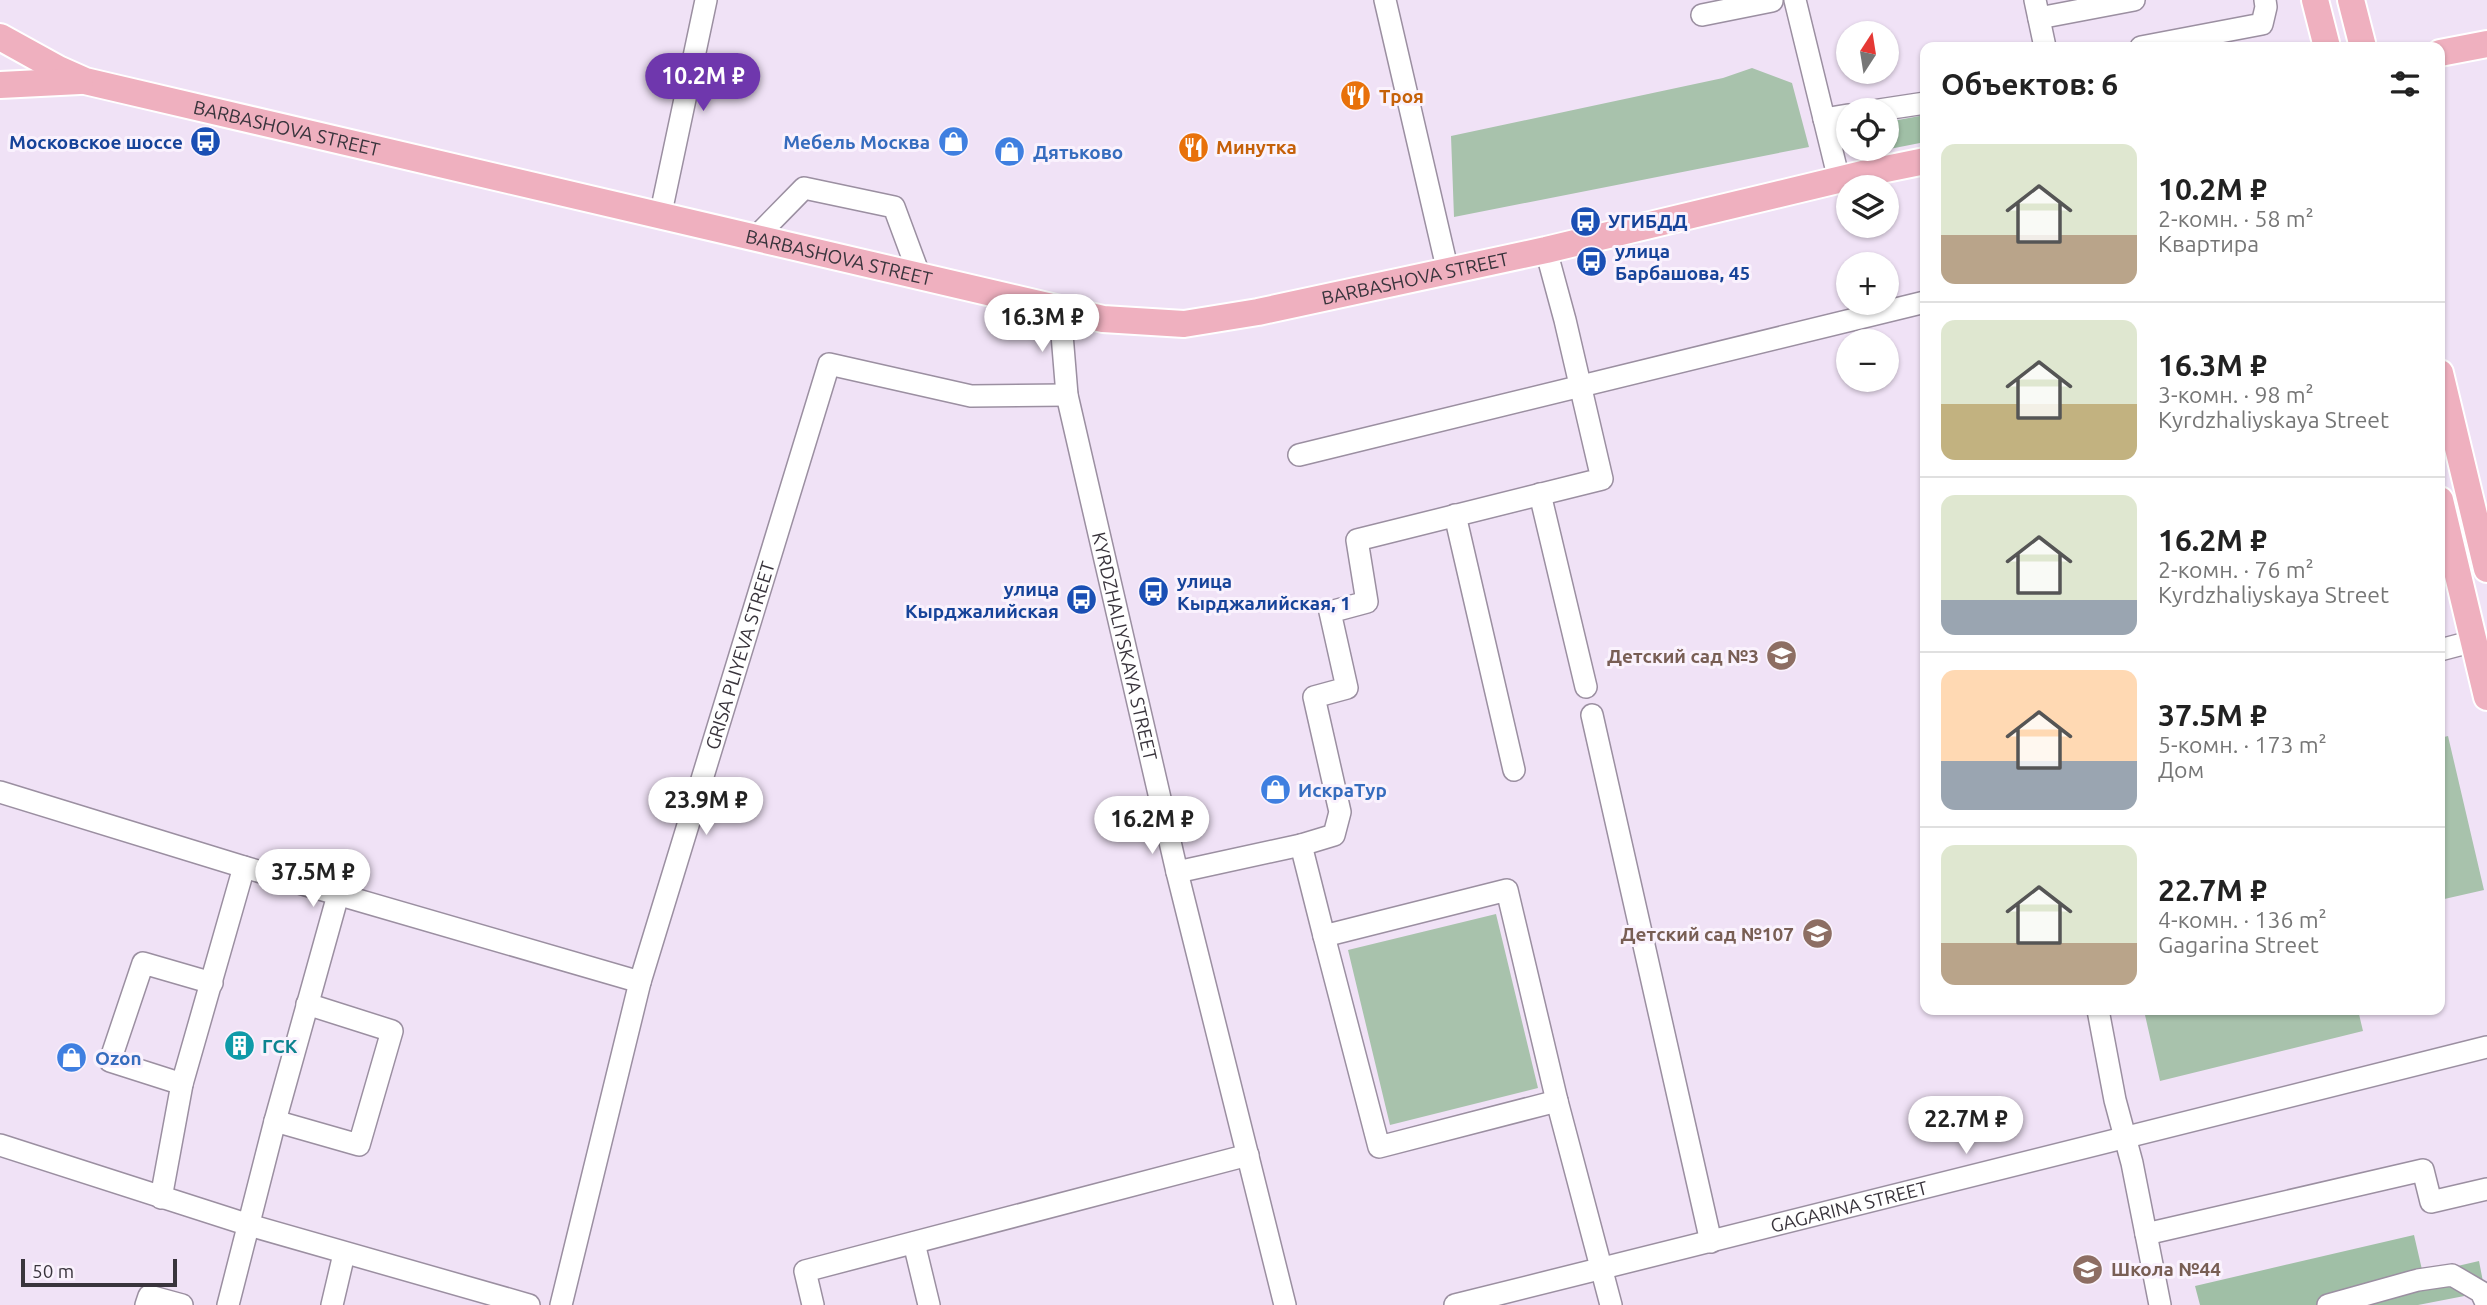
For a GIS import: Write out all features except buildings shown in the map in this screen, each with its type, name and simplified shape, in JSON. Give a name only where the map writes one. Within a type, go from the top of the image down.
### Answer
[{"type":"main road","points":[[2315,0],[2326,42]]},
{"type":"main road","points":[[2351,0],[2362,42]]},
{"type":"main road","name":"BARBASHOVA STREET","points":[[0,37],[85,81],[1103,319],[1184,324],[1258,312],[1546,250],[1836,181]]},
{"type":"main road","points":[[2445,51],[2487,44]]},
{"type":"main road","name":"BARBASHOVA STREET","points":[[0,85],[85,81]]},
{"type":"main road","name":"BARBASHOVA STREET","points":[[1862,175],[1920,162]]},
{"type":"main road","points":[[2445,394],[2487,569]]},
{"type":"main road","points":[[2445,521],[2487,697]]},
{"type":"street","points":[[660,217],[706,0]]},
{"type":"street","points":[[1385,0],[1448,272]]},
{"type":"street","points":[[1702,15],[1772,0],[1800,26]]},
{"type":"street","points":[[1795,0],[1838,175]]},
{"type":"street","points":[[2044,42],[2037,9],[2134,0]]},
{"type":"street","points":[[2167,42],[2262,24],[2265,0]]},
{"type":"street","points":[[1899,107],[1920,104]]},
{"type":"street","points":[[1824,119],[1836,117]]},
{"type":"street","points":[[756,237],[804,188],[894,207],[920,277]]},
{"type":"street","points":[[1177,872],[1301,845],[1334,835],[1340,812],[1314,697],[1347,688],[1330,612],[1367,602],[1357,540],[1602,479],[1546,250]]},
{"type":"street","points":[[1299,455],[1920,303]]},
{"type":"street","name":"KYRDZHALIYSKAYA STREET","points":[[1060,310],[1067,395],[1177,872],[1285,1305]]},
{"type":"street","name":"GRISA PLIYEVA STREET","points":[[561,1305],[639,982],[829,364],[971,396],[1067,395]]},
{"type":"street","points":[[1540,494],[1586,687]]},
{"type":"street","points":[[1455,515],[1514,770]]},
{"type":"street","points":[[2445,649],[2474,641]]},
{"type":"street","points":[[1592,715],[1712,1242]]},
{"type":"street","points":[[0,792],[244,867],[639,982]]},
{"type":"street","points":[[1301,845],[1379,1147],[1557,1101]]},
{"type":"street","points":[[161,1198],[182,1084],[244,867]]},
{"type":"street","points":[[1324,936],[1507,890],[1557,1101],[1611,1305]]},
{"type":"street","points":[[228,1305],[275,1121],[338,894]]},
{"type":"street","points":[[182,1084],[110,1061],[143,963],[212,983]]},
{"type":"street","points":[[275,1121],[359,1145],[392,1031],[307,1004]]},
{"type":"street","points":[[2099,1015],[2160,1305]]},
{"type":"street","name":"GAGARINA STREET","points":[[1455,1305],[2487,1047]]},
{"type":"street","points":[[0,1145],[249,1226],[529,1305]]},
{"type":"street","points":[[813,1305],[805,1271],[1248,1155]]},
{"type":"street","points":[[2146,1234],[2423,1170],[2431,1202],[2487,1189]]},
{"type":"street","points":[[914,1243],[929,1305]]},
{"type":"street","points":[[332,1305],[344,1254]]},
{"type":"street","points":[[2328,1305],[2418,1280],[2452,1275],[2480,1292],[2487,1305]]},
{"type":"street","points":[[146,1305],[149,1296],[182,1305]]},
{"type":"green space","points":[[1752,68],[1792,83],[1809,147],[1454,217],[1451,136],[1723,78]]},
{"type":"green space","points":[[1920,116],[1920,143],[1899,147],[1899,120]]},
{"type":"green space","points":[[2448,736],[2484,890],[2445,899],[2445,737]]},
{"type":"green space","points":[[1496,914],[1538,1088],[1390,1125],[1348,950]]},
{"type":"green space","points":[[2145,1015],[2359,1015],[2363,1031],[2160,1081]]},
{"type":"green space","points":[[2414,1235],[2423,1274],[2479,1261],[2485,1292],[2418,1305],[2200,1305],[2195,1286]]},
{"type":"place","name":"Троя","points":[[1356,96]]},
{"type":"place","name":"Московское шоссе","points":[[206,142]]},
{"type":"place","name":"Мебель Москва","points":[[953,142]]},
{"type":"place","name":"Минутка","points":[[1193,147]]},
{"type":"place","name":"Дятьково","points":[[1010,152]]},
{"type":"place","name":"УГИБДД","points":[[1585,221]]},
{"type":"place","name":"улица Барбашова, 45","points":[[1592,262]]},
{"type":"place","name":"улица Кырджалийская, 1","points":[[1154,592]]},
{"type":"place","name":"улица Кырджалийская","points":[[1082,600]]},
{"type":"place","name":"Детский сад №3","points":[[1782,656]]},
{"type":"place","name":"ИскраТур","points":[[1275,790]]},
{"type":"place","name":"Детский сад №107","points":[[1817,934]]},
{"type":"place","name":"ГСК","points":[[239,1046]]},
{"type":"place","name":"Ozon","points":[[72,1058]]},
{"type":"place","name":"Школа №44","points":[[2088,1269]]}]
